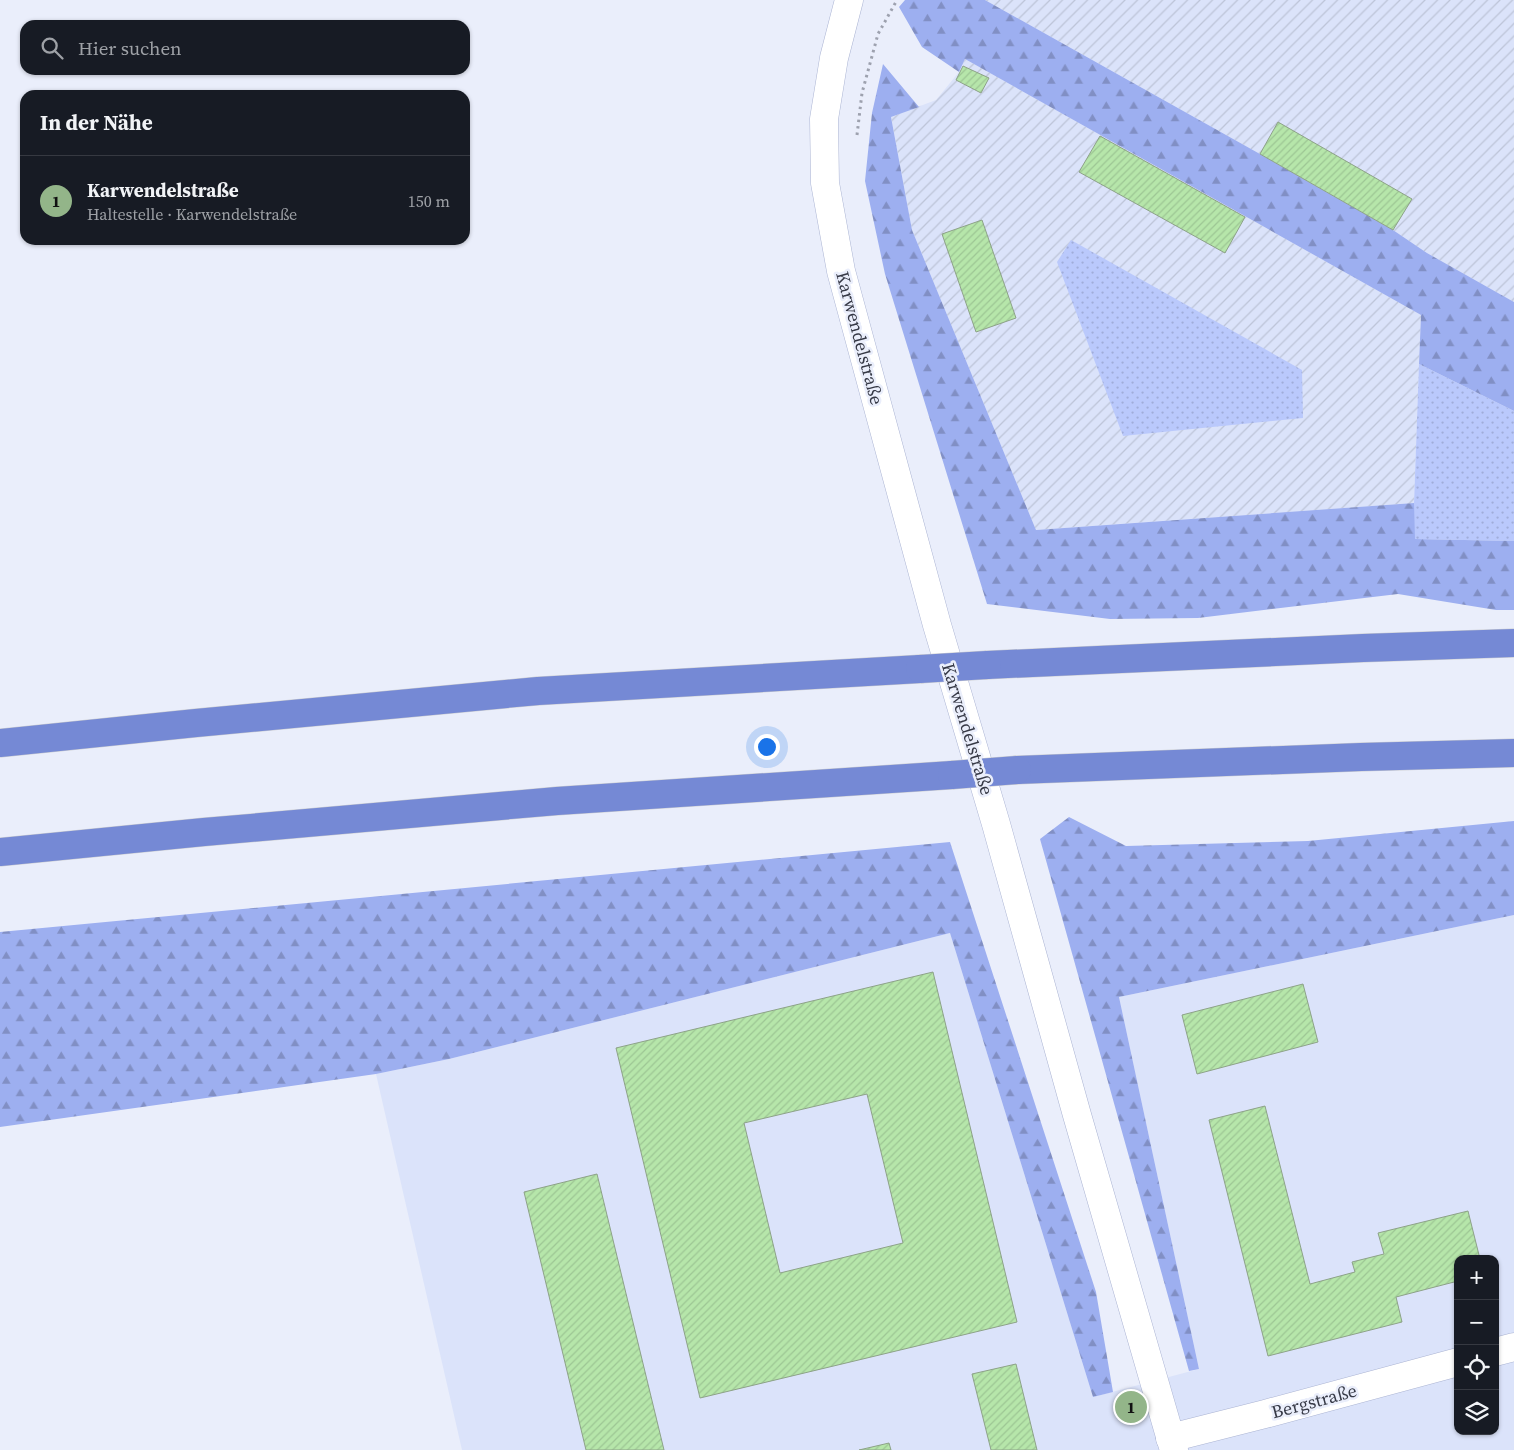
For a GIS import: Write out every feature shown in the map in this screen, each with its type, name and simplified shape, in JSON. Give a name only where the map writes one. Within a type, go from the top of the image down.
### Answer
[{"type":"highway","points":[[0,744],[196,723],[538,692],[987,665],[1363,648],[1514,644]]},
{"type":"highway","points":[[0,852],[557,801],[1017,770],[1514,753]]},
{"type":"street","name":"Karwendelstraße","points":[[849,0],[834,58],[824,119],[825,183],[841,271],[937,625],[996,824],[1077,1115],[1172,1444]]},
{"type":"street","points":[[1499,1351],[1514,1347]]},
{"type":"street","name":"Bergstraße","points":[[1172,1444],[1454,1363]]},
{"type":"path","points":[[857,140],[862,93],[878,34],[897,0]]},
{"type":"shaded area","points":[[985,0],[1514,0],[1514,302],[1260,154]]},
{"type":"shaded area","points":[[965,59],[1421,315],[1414,503],[1036,530],[912,230],[891,117],[936,100],[959,72]]},
{"type":"shaded area","points":[[1071,240],[1302,370],[1303,418],[1123,436],[1057,262]]},
{"type":"shaded area","points":[[1419,364],[1514,411],[1514,541],[1414,539]]},
{"type":"shaded area","points":[[1514,915],[1514,1450],[462,1450],[376,1074],[449,1059],[950,933],[1093,1397],[1199,1369],[1119,997]]},
{"type":"green space","points":[[905,0],[985,0],[1260,154],[1514,302],[1514,411],[1419,364],[1421,315],[965,59],[959,72],[922,47],[899,7]]},
{"type":"green space","points":[[883,64],[919,107],[891,117],[912,230],[1036,530],[1414,503],[1415,539],[1514,541],[1514,610],[1496,610],[1398,594],[1198,618],[1110,619],[987,604],[885,274],[865,181],[872,113]]},
{"type":"green space","points":[[1069,817],[1126,846],[1308,841],[1514,821],[1514,915],[1119,997],[1199,1369],[1189,1371],[1040,839]]},
{"type":"green space","points":[[950,842],[1096,1292],[1113,1392],[1093,1397],[950,933],[449,1059],[376,1074],[0,1127],[0,932]]},
{"type":"building","points":[[963,66],[989,78],[981,93],[956,80]]},
{"type":"building","points":[[1278,122],[1412,199],[1393,230],[1260,154]]},
{"type":"building","points":[[1100,136],[1245,217],[1225,253],[1079,172]]},
{"type":"building","points":[[982,220],[1016,318],[976,332],[942,234]]},
{"type":"building","points":[[933,972],[1017,1322],[700,1398],[616,1048]],"holes":[[[867,1094],[903,1243],[780,1273],[744,1123]]]},
{"type":"building","points":[[1303,984],[1318,1042],[1197,1074],[1182,1015]]},
{"type":"building","points":[[1265,1106],[1310,1284],[1355,1272],[1352,1262],[1384,1254],[1378,1233],[1468,1211],[1479,1255],[1454,1255],[1454,1282],[1396,1297],[1402,1322],[1268,1356],[1209,1120]]},
{"type":"building","points":[[597,1174],[664,1450],[586,1450],[524,1192]]},
{"type":"building","points":[[1016,1364],[1037,1450],[991,1450],[972,1374]]},
{"type":"building","points":[[889,1443],[891,1450],[859,1450]]},
{"type":"place","name":"Karwendelstraße","points":[[1131,1407]]}]
